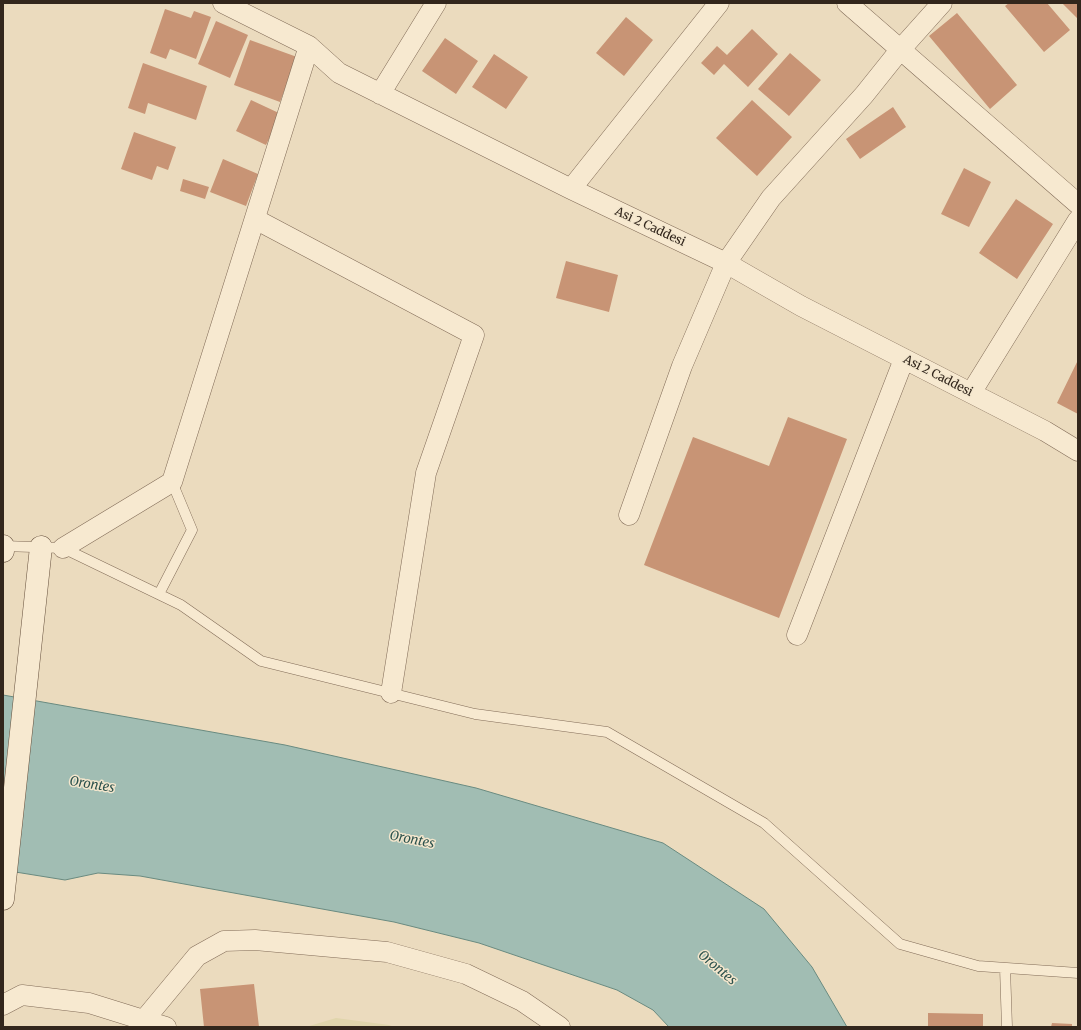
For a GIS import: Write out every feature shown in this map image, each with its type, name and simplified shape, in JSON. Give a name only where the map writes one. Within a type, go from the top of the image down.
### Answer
[{"type":"street","name":"Asi 2 Caddesi","points":[[223,3],[309,46],[339,73],[571,189],[726,263],[801,306],[1045,431],[1078,451]]},
{"type":"street","points":[[380,94],[436,3]]},
{"type":"street","points":[[571,189],[719,3]]},
{"type":"street","points":[[847,3],[1078,204]]},
{"type":"street","points":[[629,515],[682,366],[726,263],[771,198],[864,95],[900,50],[942,3]]},
{"type":"street","points":[[63,548],[172,482],[309,46]]},
{"type":"street","points":[[255,218],[474,335],[426,473],[391,693]]},
{"type":"street","points":[[971,393],[1078,220]]},
{"type":"street","points":[[797,635],[904,358]]},
{"type":"street","points":[[3,546],[3,551]]},
{"type":"street","points":[[3,899],[40,547]]},
{"type":"street","points":[[144,1020],[197,956],[224,941],[255,940],[387,952],[466,974],[522,1001],[560,1027]]},
{"type":"street","points":[[3,1006],[22,996],[89,1003],[166,1027]]},
{"type":"lane","points":[[159,594],[192,530],[172,482]]},
{"type":"lane","points":[[3,546],[63,548],[181,604],[261,661],[475,714],[607,732],[764,822],[900,944],[978,966],[1078,973]]},
{"type":"lane","points":[[1005,968],[1007,1027]]},
{"type":"shaded area","points":[[336,1018],[389,1025],[394,1027],[306,1027]]},
{"type":"water","name":"Orontes","points":[[3,695],[285,745],[476,788],[663,843],[764,909],[812,967],[847,1027],[669,1027],[653,1010],[617,990],[479,943],[394,922],[140,876],[98,873],[65,880],[3,870]]},
{"type":"building","points":[[1009,3],[1047,3],[1070,30],[1044,52],[1005,6]]},
{"type":"building","points":[[1062,3],[1078,3],[1078,18],[1077,18]]},
{"type":"building","points":[[165,9],[191,18],[194,11],[211,17],[196,59],[170,49],[166,59],[150,53]]},
{"type":"building","points":[[957,13],[1017,85],[990,109],[929,36]]},
{"type":"building","points":[[626,17],[653,40],[624,76],[596,53]]},
{"type":"building","points":[[216,21],[248,35],[230,78],[198,64]]},
{"type":"building","points":[[752,29],[778,54],[748,87],[724,64],[714,75],[701,63],[717,46],[727,55]]},
{"type":"building","points":[[445,38],[478,61],[456,94],[422,71]]},
{"type":"building","points":[[250,40],[297,57],[280,102],[234,85]]},
{"type":"building","points":[[790,53],[821,80],[789,116],[758,89]]},
{"type":"building","points":[[494,54],[528,77],[506,109],[472,87]]},
{"type":"building","points":[[143,63],[207,86],[196,120],[148,103],[145,114],[128,108]]},
{"type":"building","points":[[251,100],[281,114],[266,145],[236,131]]},
{"type":"building","points":[[752,100],[792,137],[757,176],[716,138]]},
{"type":"building","points":[[893,107],[906,127],[860,159],[846,139]]},
{"type":"building","points":[[134,132],[176,147],[168,170],[157,166],[152,180],[121,169]]},
{"type":"building","points":[[223,159],[258,174],[246,206],[210,192]]},
{"type":"building","points":[[964,168],[991,182],[969,227],[941,214]]},
{"type":"building","points":[[183,179],[209,187],[205,199],[180,191]]},
{"type":"building","points":[[1016,199],[1053,224],[1017,279],[979,253]]},
{"type":"building","points":[[566,261],[618,275],[609,312],[556,298]]},
{"type":"building","points":[[1078,360],[1078,414],[1057,403]]},
{"type":"building","points":[[788,417],[847,439],[779,618],[644,565],[693,437],[769,466]]},
{"type":"building","points":[[254,984],[259,1027],[204,1027],[200,989]]},
{"type":"building","points":[[928,1013],[983,1014],[983,1027],[928,1027]]},
{"type":"building","points":[[1052,1023],[1072,1024],[1072,1027],[1051,1027]]}]
